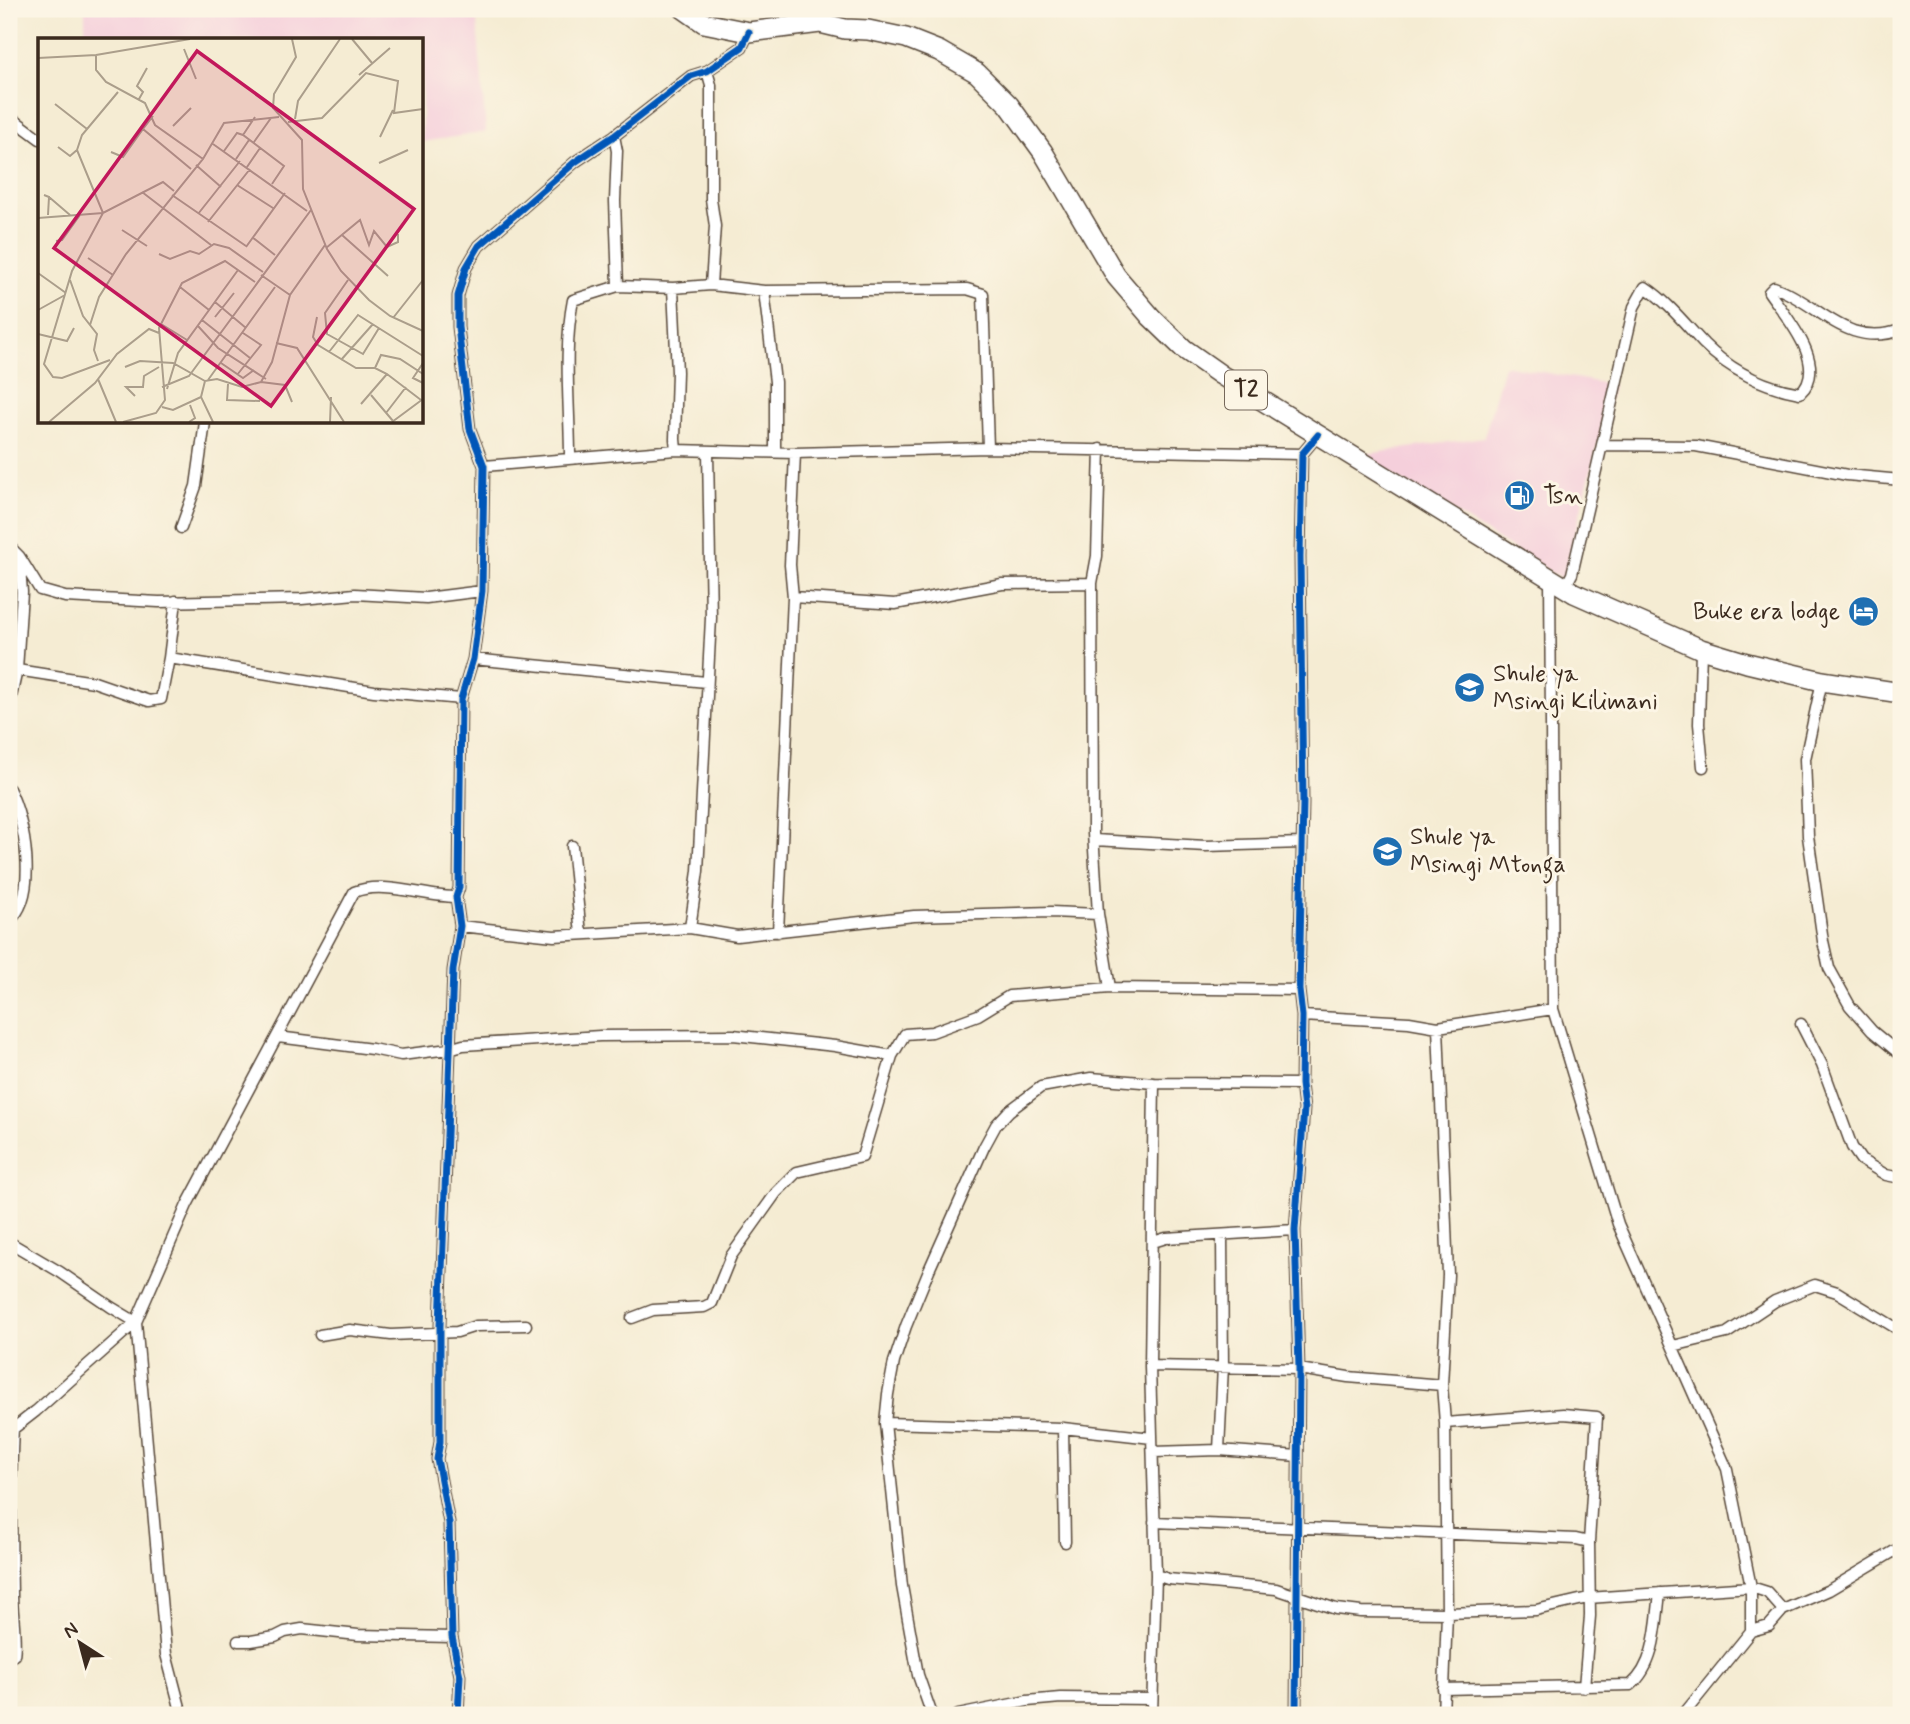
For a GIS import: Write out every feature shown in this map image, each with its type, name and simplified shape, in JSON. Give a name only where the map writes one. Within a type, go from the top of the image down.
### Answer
[{"type":"highway","name":"T2","points":[[684,9],[704,23],[749,32],[825,16],[845,29],[868,30],[906,38],[939,51],[977,73],[1009,106],[1029,133],[1116,275],[1151,317],[1184,349],[1202,362],[1558,582],[1701,649],[1822,681],[1901,693]]},
{"type":"street","points":[[458,1715],[460,1676],[452,1637],[449,1523],[437,1459],[440,1442],[440,1332],[449,1049],[453,970],[460,926],[456,897],[459,888],[461,699],[473,659],[482,592],[484,466],[470,429],[458,327],[458,296],[466,268],[479,246],[575,162],[614,136],[691,76],[708,71],[742,47],[749,32]]},
{"type":"street","points":[[708,71],[711,199],[715,226],[711,285]]},
{"type":"street","points":[[9,116],[38,138]]},
{"type":"street","points":[[614,136],[617,151],[615,201],[618,286]]},
{"type":"street","points":[[570,458],[569,349],[573,300],[618,286],[673,288],[711,285],[764,291],[967,289],[983,294],[988,448]]},
{"type":"street","points":[[1751,1631],[1751,1587],[1727,1469],[1618,1224],[1553,1009],[1558,582],[1572,574],[1634,307],[1645,287],[1659,295],[1725,363],[1755,380],[1787,391],[1800,393],[1805,389],[1812,370],[1806,349],[1769,292],[1774,288],[1856,334],[1885,336],[1901,330]]},
{"type":"street","points":[[673,288],[677,372],[676,450]]},
{"type":"street","points":[[764,291],[775,382],[775,452]]},
{"type":"street","points":[[181,528],[196,486],[205,424]]},
{"type":"street","points":[[1296,1715],[1299,1369],[1295,1230],[1304,1109],[1301,1084],[1300,990],[1300,557],[1302,454],[1318,435]]},
{"type":"street","points":[[1604,445],[1696,446],[1847,475],[1901,480]]},
{"type":"street","points":[[484,466],[676,450],[795,453],[988,448],[1302,454]]},
{"type":"street","points":[[1100,449],[1097,556],[1093,583],[1094,840],[1098,914],[1110,988]]},
{"type":"street","points":[[690,928],[698,871],[706,682],[712,618],[708,452]]},
{"type":"street","points":[[778,932],[793,597],[790,565],[795,453]]},
{"type":"street","points":[[9,546],[19,556],[40,590],[65,597],[90,597],[103,601],[302,599],[355,594],[426,598],[482,592]]},
{"type":"street","points":[[9,706],[17,670],[22,592],[19,556]]},
{"type":"street","points":[[793,597],[895,604],[1002,584],[1093,583]]},
{"type":"street","points":[[17,670],[94,682],[149,701],[161,699],[176,601]]},
{"type":"street","points":[[1701,649],[1699,724],[1703,767]]},
{"type":"street","points":[[169,658],[374,691],[461,699]]},
{"type":"street","points":[[473,659],[706,682]]},
{"type":"street","points":[[1822,681],[1805,759],[1808,836],[1823,941],[1829,968],[1850,1006],[1872,1031],[1901,1055]]},
{"type":"street","points":[[9,789],[17,805],[28,873],[18,913],[9,921]]},
{"type":"street","points":[[1094,840],[1206,846],[1302,843]]},
{"type":"street","points":[[572,846],[581,934]]},
{"type":"street","points":[[9,1657],[15,1647],[12,1627],[10,1525],[11,1430],[136,1322],[187,1205],[354,892],[364,888],[456,897]]},
{"type":"street","points":[[460,926],[554,936],[690,928],[737,936],[914,916],[1051,912],[1098,914]]},
{"type":"street","points":[[632,1318],[653,1310],[704,1307],[712,1303],[731,1256],[776,1193],[797,1172],[862,1157],[892,1056],[905,1034],[932,1032],[978,1015],[1009,996],[1110,988],[1300,990]]},
{"type":"street","points":[[1302,1016],[1409,1022],[1438,1027],[1553,1009]]},
{"type":"street","points":[[1801,1024],[1822,1065],[1852,1147],[1861,1160],[1886,1175],[1901,1178]]},
{"type":"street","points":[[1438,1027],[1448,1275],[1442,1385],[1445,1423],[1447,1613],[1443,1715]]},
{"type":"street","points":[[278,1037],[401,1055],[463,1045],[600,1036],[733,1035],[835,1045],[892,1056]]},
{"type":"street","points":[[932,1715],[918,1675],[902,1586],[885,1423],[894,1362],[906,1326],[996,1125],[1009,1111],[1041,1087],[1091,1078],[1154,1083],[1301,1084]]},
{"type":"street","points":[[1152,1715],[1156,1646],[1154,1452],[1150,1366],[1154,1083]]},
{"type":"street","points":[[1153,1242],[1166,1238],[1295,1230]]},
{"type":"street","points":[[1219,1450],[1223,1366],[1222,1235]]},
{"type":"street","points":[[9,1242],[136,1322]]},
{"type":"street","points":[[1672,1346],[1727,1332],[1775,1301],[1815,1285],[1838,1293],[1901,1331]]},
{"type":"street","points":[[136,1322],[166,1654],[182,1715]]},
{"type":"street","points":[[320,1335],[350,1330],[391,1335],[457,1332],[476,1326],[526,1325]]},
{"type":"street","points":[[1150,1366],[1299,1369],[1348,1377],[1442,1385]]},
{"type":"street","points":[[1445,1423],[1563,1414],[1597,1417],[1589,1542],[1590,1616],[1584,1687]]},
{"type":"street","points":[[885,1423],[1063,1428],[1152,1438]]},
{"type":"street","points":[[1063,1428],[1066,1542]]},
{"type":"street","points":[[1154,1452],[1219,1450],[1298,1456]]},
{"type":"street","points":[[1154,1521],[1576,1539],[1589,1542]]},
{"type":"street","points":[[1683,1715],[1751,1631],[1769,1626],[1783,1610],[1829,1590],[1901,1547]]},
{"type":"street","points":[[1156,1575],[1168,1579],[1276,1589],[1336,1609],[1361,1612],[1536,1610],[1588,1598],[1751,1587],[1767,1591],[1783,1610]]},
{"type":"street","points":[[1443,1689],[1631,1685],[1639,1678],[1651,1654],[1660,1593]]},
{"type":"street","points":[[238,1641],[251,1642],[302,1629],[358,1635],[452,1637]]},
{"type":"street","points":[[958,1715],[1027,1701],[1152,1699]]},
{"type":"shaded area","points":[[85,9],[476,9],[486,132],[424,142],[424,38],[85,38]]},
{"type":"shaded area","points":[[1504,365],[1613,385],[1563,580],[1360,455],[1484,437]]},
{"type":"cycle path","points":[[458,1715],[460,1676],[452,1637],[449,1523],[437,1459],[440,1442],[440,1326],[453,970],[460,926],[456,897],[459,888],[461,699],[473,659],[482,591],[484,466],[470,429],[458,327],[458,296],[466,268],[479,246],[575,162],[614,136],[691,76],[707,71],[742,47],[749,32]]},
{"type":"cycle path","points":[[1296,1715],[1299,1369],[1295,1230],[1304,1109],[1299,990],[1303,803],[1300,557],[1302,454],[1318,435]]},
{"type":"place","name":"Tsn","points":[[1520,496]]},
{"type":"place","name":"Buke era lodge","points":[[1863,612]]},
{"type":"place","name":"Shule ya Msingi Kilimani","points":[[1470,688]]},
{"type":"place","name":"Shule ya Msingi Mtonga","points":[[1387,851]]}]
